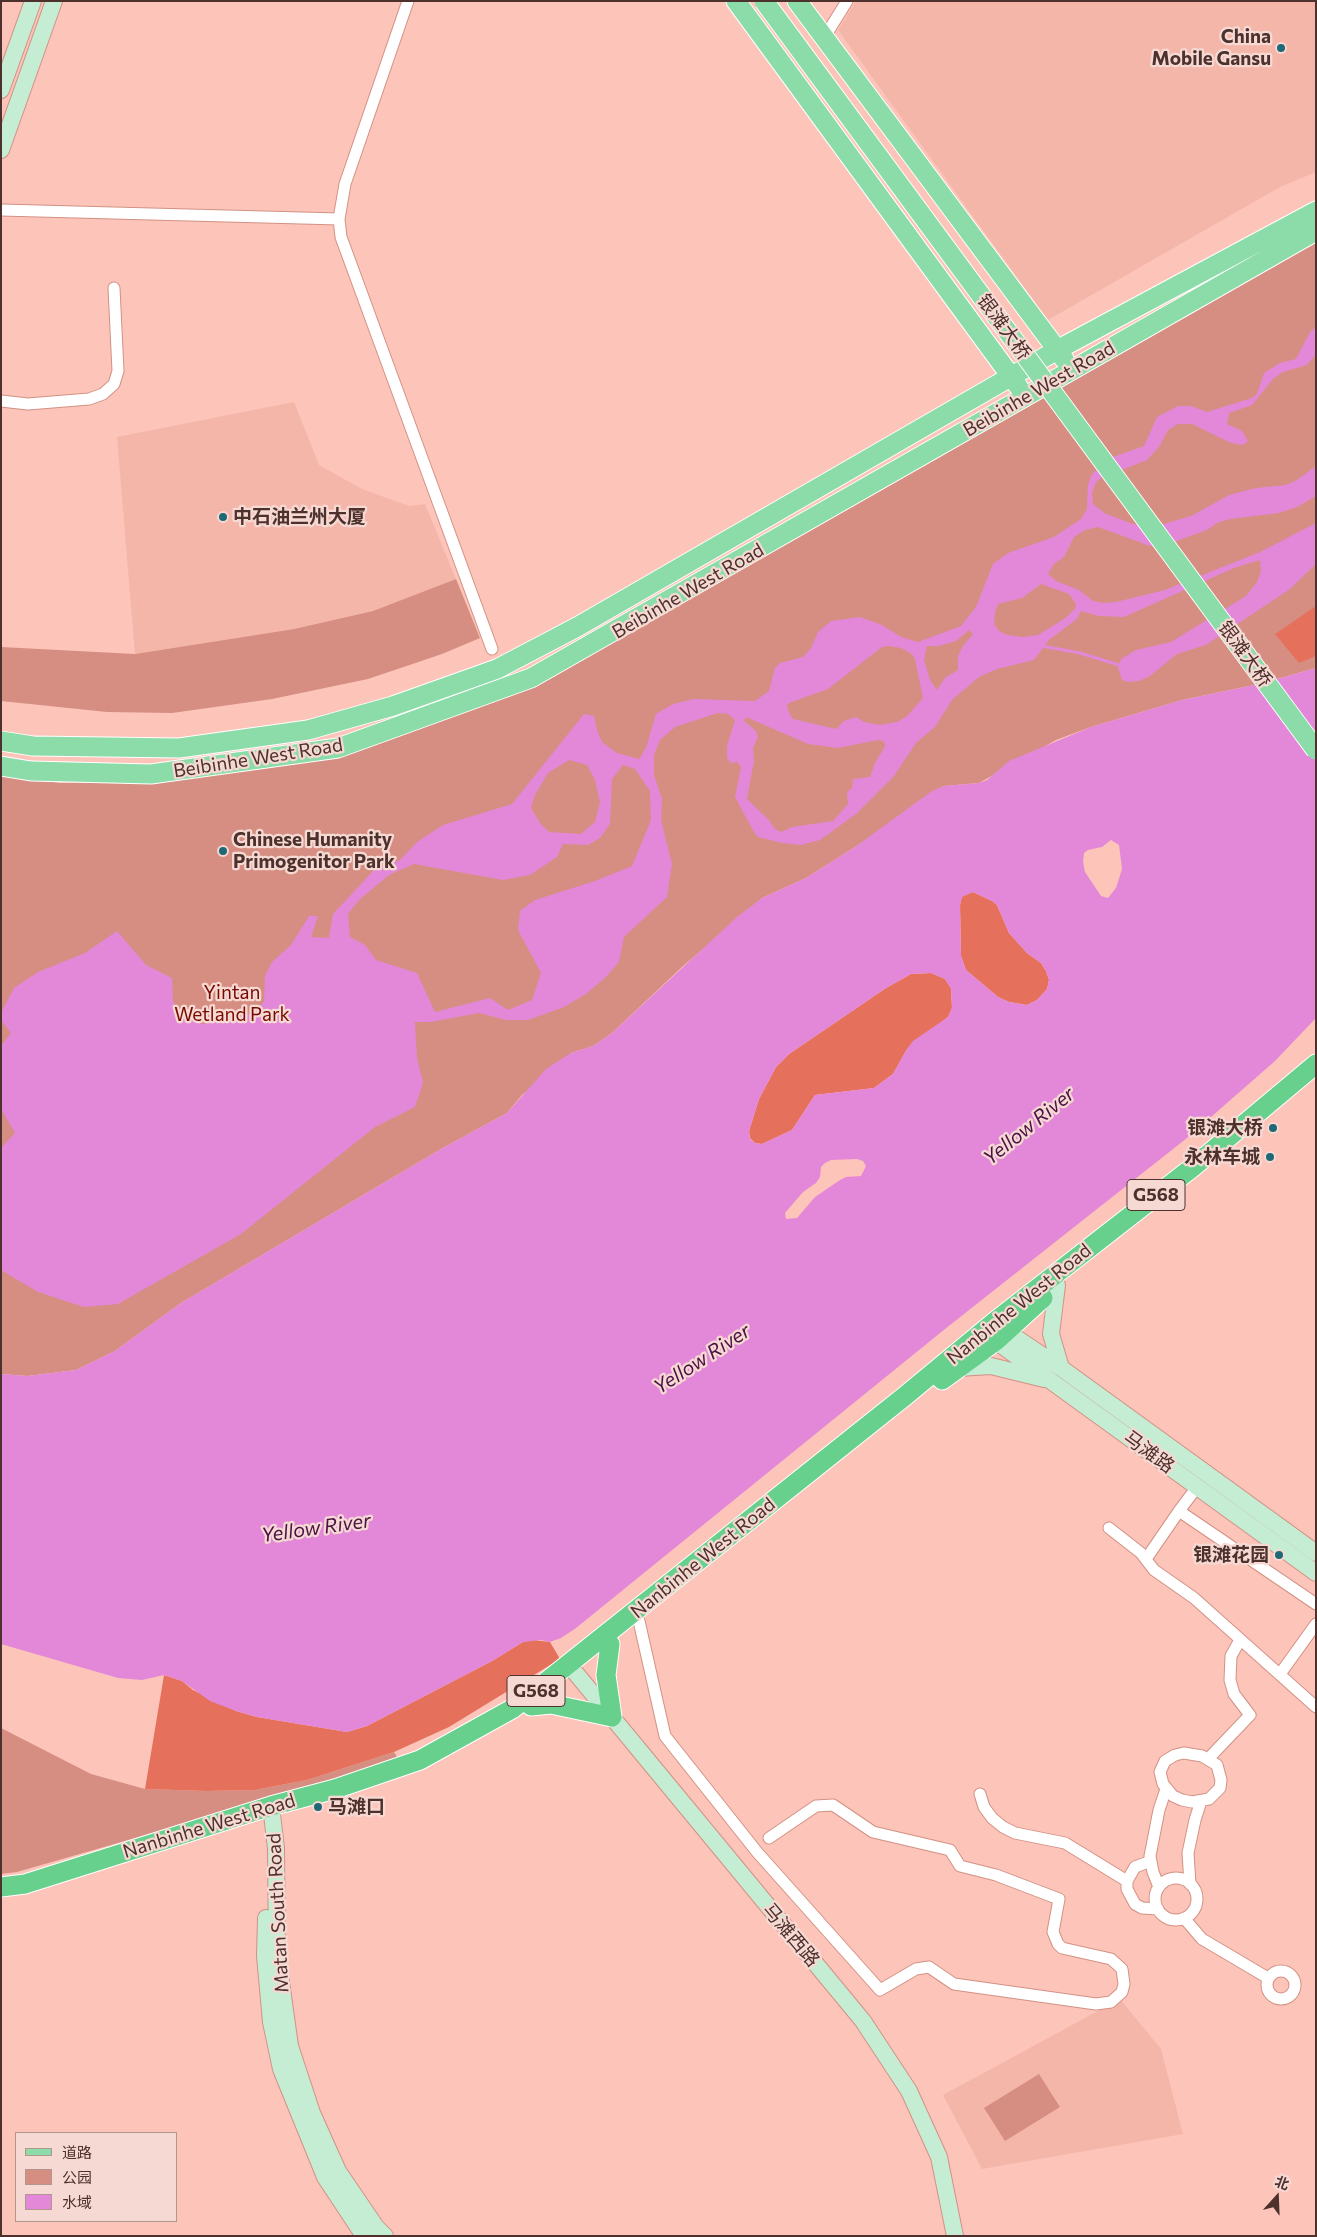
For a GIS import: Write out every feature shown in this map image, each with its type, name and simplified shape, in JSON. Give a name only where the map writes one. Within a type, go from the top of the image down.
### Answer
[{"type":"highway","name":"Nanbinhe West Road","points":[[1,1887],[26,1884],[267,1811],[420,1760],[512,1709],[610,1644],[910,1402],[958,1368],[995,1332],[1316,1064]]},
{"type":"highway","name":"Nanbinhe West Road","points":[[1,1896],[29,1893],[267,1811],[338,1798],[424,1769],[518,1717],[572,1669],[905,1396],[1058,1285],[1316,1075]]},
{"type":"highway","points":[[531,1706],[551,1704],[612,1717],[606,1676],[610,1644]]},
{"type":"main road","points":[[1,90],[33,1]]},
{"type":"main road","points":[[1,150],[54,1]]},
{"type":"main road","points":[[736,1],[1026,398]]},
{"type":"main road","name":"银滩大桥","points":[[764,1],[1316,750]]},
{"type":"main road","name":"银滩大桥","points":[[776,1],[1316,733]]},
{"type":"main road","points":[[797,1],[1072,370]]},
{"type":"main road","name":"Beibinhe West Road","points":[[1,741],[33,746],[179,748],[308,730],[393,706],[497,669],[577,627],[1057,350],[1316,211]]},
{"type":"main road","name":"Beibinhe West Road","points":[[1,766],[31,770],[151,774],[338,748],[531,678],[1026,398],[1316,231]]},
{"type":"main road","points":[[958,1368],[991,1366],[1057,1375],[1051,1334],[1058,1285]]},
{"type":"main road","name":"马滩路","points":[[995,1332],[1316,1553]]},
{"type":"main road","name":"马滩路","points":[[1057,1375],[1198,1487],[1316,1574]]},
{"type":"main road","name":"马滩西路","points":[[572,1669],[863,2021],[909,2091],[939,2157],[955,2236]]},
{"type":"main road","name":"Matan South Road","points":[[267,1811],[265,1956],[271,2022],[281,2069],[325,2176],[364,2236]]},
{"type":"main road","name":"Matan South Road","points":[[267,1811],[276,1848],[277,1953],[290,2046],[312,2113],[338,2171],[376,2227],[385,2236]]},
{"type":"street","points":[[408,1],[345,184],[339,219],[341,237],[492,649]]},
{"type":"street","points":[[824,38],[847,1]]},
{"type":"street","points":[[1,210],[339,219]]},
{"type":"street","points":[[1,401],[28,404],[89,399],[103,394],[109,389],[114,384],[118,371],[114,288]]},
{"type":"street","points":[[1146,1559],[1198,1487]]},
{"type":"street","points":[[1180,1511],[1316,1604]]},
{"type":"street","points":[[1108,1528],[1141,1553],[1154,1570],[1194,1598],[1316,1707]]},
{"type":"street","points":[[639,1621],[665,1736],[757,1852],[880,1990],[916,1969],[929,1968],[954,1984],[1096,2004],[1111,2002],[1122,1992],[1124,1984],[1122,1969],[1112,1959],[1062,1948],[1058,1944],[1053,1932],[1059,1899],[996,1875],[960,1866],[950,1850],[873,1832],[833,1805],[816,1806],[769,1838]]},
{"type":"street","points":[[1280,1674],[1316,1624]]},
{"type":"street","points":[[1208,1759],[1250,1715],[1234,1694],[1230,1680],[1231,1656],[1240,1640]]},
{"type":"street","points":[[1184,1753],[1208,1759],[1218,1765],[1221,1780],[1215,1794],[1201,1801],[1182,1800],[1166,1789],[1160,1772],[1165,1761],[1184,1753]]},
{"type":"street","points":[[1159,1887],[1152,1872],[1152,1839],[1166,1789]]},
{"type":"street","points":[[980,1794],[984,1807],[992,1818],[1003,1827],[1015,1832],[1065,1843],[1127,1881]]},
{"type":"street","points":[[1190,1884],[1174,1878],[1159,1887],[1156,1898],[1158,1909],[1167,1917],[1178,1920],[1189,1915],[1196,1906],[1196,1894],[1190,1884],[1188,1853],[1201,1801]]},
{"type":"street","points":[[1151,1861],[1135,1867],[1127,1881],[1127,1889],[1135,1904],[1150,1910],[1158,1909]]},
{"type":"street","points":[[1184,1918],[1202,1939],[1268,1978]]},
{"type":"shaded area","points":[[856,1],[1316,1],[1316,172],[1280,187],[1048,320],[838,30]]},
{"type":"shaded area","points":[[294,402],[319,465],[362,489],[409,506],[425,504],[456,579],[373,611],[294,629],[135,654],[117,437]]},
{"type":"shaded area","points":[[1316,606],[1316,656],[1299,663],[1275,634]]},
{"type":"shaded area","points":[[973,892],[997,905],[1009,933],[1027,953],[1041,963],[1046,971],[1049,980],[1047,989],[1037,1000],[1027,1005],[1009,1002],[998,997],[966,970],[961,956],[960,905],[962,896]]},
{"type":"shaded area","points":[[931,973],[945,979],[951,988],[952,1008],[948,1017],[907,1049],[893,1074],[874,1088],[815,1095],[792,1130],[762,1144],[755,1143],[750,1138],[749,1131],[759,1099],[776,1067],[789,1054],[886,988],[911,974]]},
{"type":"shaded area","points":[[533,1640],[550,1642],[560,1659],[449,1727],[394,1752],[307,1780],[255,1790],[145,1789],[164,1675],[182,1681],[193,1690],[236,1711],[257,1717],[347,1732],[367,1726],[492,1661],[523,1642]]},
{"type":"shaded area","points":[[1120,1999],[1161,2049],[1183,2134],[982,2169],[943,2095]]},
{"type":"green space","name":"Yintan Wetland Park","points":[[1316,231],[1316,668],[1259,684],[1182,700],[1091,727],[1056,740],[979,783],[944,786],[806,878],[762,898],[682,967],[612,1033],[593,1046],[571,1053],[522,1095],[507,1113],[441,1149],[181,1303],[115,1351],[76,1370],[27,1376],[1,1374],[1,775],[60,783],[169,781],[338,748],[531,678]]},
{"type":"green space","points":[[456,579],[480,638],[442,654],[368,679],[272,699],[172,713],[107,712],[1,701],[1,647],[135,654],[294,629],[373,611]]},
{"type":"green space","points":[[1,1728],[91,1774],[145,1789],[255,1790],[307,1780],[394,1752],[400,1762],[17,1872],[1,1874]]},
{"type":"green space","points":[[1039,2074],[1060,2107],[1005,2141],[984,2108]]},
{"type":"water","points":[[1316,327],[1316,354],[1307,365],[1283,372],[1273,379],[1252,405],[1229,413],[1227,424],[1242,431],[1248,441],[1243,445],[1231,443],[1192,424],[1178,424],[1168,430],[1159,447],[1147,460],[1101,478],[1096,482],[1092,493],[1093,504],[1106,514],[1133,524],[1157,526],[1191,516],[1229,495],[1256,488],[1286,485],[1297,480],[1316,466],[1316,496],[1297,507],[1279,513],[1230,519],[1217,523],[1207,530],[1168,544],[1150,546],[1098,527],[1085,530],[1074,537],[1064,557],[1054,564],[1048,574],[1056,581],[1079,590],[1093,601],[1104,603],[1116,602],[1165,590],[1260,552],[1316,523],[1316,564],[1290,589],[1206,645],[1177,654],[1150,676],[1139,681],[1128,682],[1122,680],[1118,668],[1121,659],[1136,650],[1171,642],[1246,596],[1257,582],[1261,571],[1260,560],[1234,568],[1124,617],[1099,616],[1081,611],[1077,619],[1049,640],[1034,660],[997,669],[979,677],[952,700],[935,727],[916,743],[894,776],[856,814],[820,840],[801,845],[782,843],[758,837],[735,797],[741,767],[737,762],[731,763],[727,758],[727,746],[735,720],[728,714],[718,713],[675,727],[660,740],[654,755],[654,775],[662,799],[661,820],[672,864],[667,897],[624,937],[619,962],[606,977],[586,994],[564,1007],[528,1020],[506,1020],[479,1013],[431,1022],[415,1022],[417,1058],[423,1083],[415,1107],[375,1127],[241,1234],[118,1304],[84,1307],[38,1292],[1,1270],[1,1148],[15,1133],[1,1109],[1,1046],[11,1033],[1,1020],[1,1013],[14,988],[38,972],[85,953],[117,931],[146,965],[172,978],[173,1001],[181,1017],[204,1024],[256,1012],[264,1001],[265,976],[272,962],[291,945],[309,916],[318,916],[311,937],[329,938],[333,914],[374,870],[400,860],[417,842],[443,825],[512,804],[584,714],[594,716],[602,742],[617,753],[639,759],[646,748],[656,714],[673,704],[694,699],[755,701],[769,691],[775,668],[780,663],[803,657],[811,648],[818,632],[831,621],[860,617],[882,625],[901,637],[918,642],[961,626],[976,607],[993,564],[1008,553],[1054,537],[1081,519],[1087,509],[1088,484],[1092,474],[1110,458],[1144,446],[1157,417],[1178,406],[1191,406],[1207,412],[1252,398],[1257,394],[1264,373],[1280,363],[1296,359],[1310,332]],"holes":[[[1041,584],[1069,594],[1076,604],[1075,609],[1064,619],[1038,635],[1023,637],[1007,635],[999,631],[994,624],[998,604],[1022,598]],[[969,630],[973,634],[963,646],[958,656],[958,670],[945,678],[937,690],[930,680],[924,660],[927,646],[939,646],[956,641]],[[888,646],[901,648],[912,654],[915,659],[923,698],[907,716],[897,722],[880,725],[864,722],[856,717],[844,721],[836,729],[793,719],[788,711],[787,705],[789,703],[828,689],[882,647]],[[746,717],[808,744],[838,748],[878,740],[884,741],[885,746],[875,763],[870,777],[853,779],[852,788],[847,792],[848,804],[833,821],[792,827],[781,832],[775,829],[769,820],[747,799],[754,761],[753,748],[758,737],[756,731],[744,721]],[[569,760],[587,765],[595,780],[600,802],[595,822],[581,834],[549,832],[540,823],[531,808],[535,795],[548,773]],[[623,765],[635,769],[650,791],[651,820],[632,866],[595,881],[535,900],[520,911],[518,930],[541,973],[532,1000],[508,1010],[490,998],[435,1012],[417,973],[376,960],[365,945],[350,937],[348,914],[359,900],[389,875],[414,864],[503,880],[530,875],[557,857],[563,844],[588,845],[600,838],[610,824],[612,779]]]},
{"type":"water","name":"Yellow River","points":[[1316,668],[1316,1018],[1275,1061],[1187,1138],[945,1329],[576,1628],[561,1638],[550,1642],[541,1640],[523,1642],[492,1661],[367,1726],[347,1732],[257,1717],[236,1711],[210,1701],[182,1681],[164,1675],[142,1680],[118,1678],[1,1644],[1,1374],[27,1376],[76,1370],[115,1351],[181,1303],[441,1149],[507,1113],[546,1069],[571,1053],[593,1046],[612,1033],[737,917],[762,898],[806,878],[855,847],[932,791],[944,786],[979,783],[987,780],[1009,761],[1091,727],[1182,700],[1259,684]],"holes":[[[1111,840],[1119,845],[1122,869],[1116,888],[1108,898],[1101,896],[1085,872],[1083,862],[1084,853],[1088,850],[1102,847]],[[973,892],[997,905],[1009,933],[1027,953],[1041,963],[1049,980],[1047,989],[1037,1000],[1027,1005],[1009,1002],[998,997],[966,970],[961,956],[960,905],[962,897]],[[931,973],[945,979],[951,989],[952,1008],[948,1017],[913,1041],[893,1074],[874,1088],[815,1095],[792,1130],[762,1144],[755,1143],[750,1139],[749,1131],[759,1099],[776,1067],[789,1054],[886,988],[911,974]],[[857,1159],[863,1161],[866,1166],[861,1176],[846,1177],[840,1180],[815,1197],[797,1218],[786,1219],[785,1213],[803,1192],[816,1183],[820,1177],[821,1167],[831,1160]]]},
{"type":"waterway","points":[[1042,646],[1080,653],[1119,665]]},
{"type":"place","name":"China Mobile Gansu","points":[[1281,48]]},
{"type":"place","name":"中石油兰州大厦","points":[[223,517]]},
{"type":"place","name":"Chinese Humanity Primogenitor Park","points":[[223,851]]},
{"type":"place","name":"银滩大桥","points":[[1273,1128]]},
{"type":"place","name":"永林车城","points":[[1270,1157]]},
{"type":"place","name":"银滩花园","points":[[1279,1555]]},
{"type":"place","name":"马滩口","points":[[318,1807]]}]
